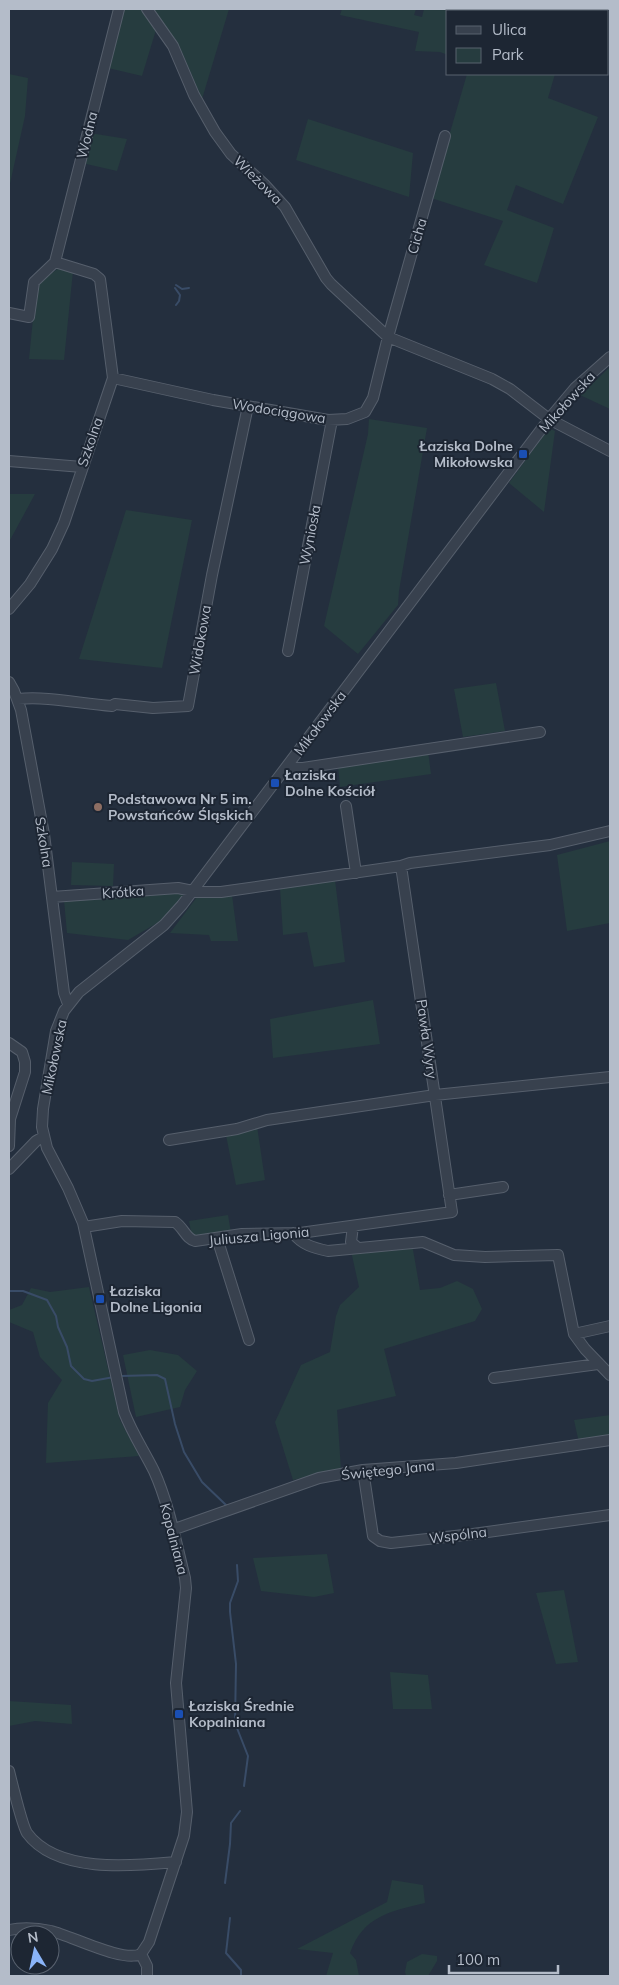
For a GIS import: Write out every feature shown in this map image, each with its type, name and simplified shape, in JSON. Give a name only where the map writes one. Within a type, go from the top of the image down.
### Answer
[{"type":"street","name":"Wodna","points":[[56,262],[119,9]]},
{"type":"street","name":"Wieżowa","points":[[147,9],[173,46],[194,95],[224,144],[240,163],[280,200],[291,215],[326,278],[388,337]]},
{"type":"street","name":"Cicha","points":[[388,337],[445,136]]},
{"type":"street","points":[[9,313],[29,317],[34,282],[56,262],[94,274],[100,279],[112,378]]},
{"type":"street","points":[[388,337],[492,379],[510,389],[549,419],[610,450]]},
{"type":"street","name":"Wodociągowa","points":[[112,378],[248,406],[332,420],[347,419],[365,412],[373,398],[388,337]]},
{"type":"street","name":"Mikołowska","points":[[43,1137],[42,1118],[56,1031],[68,1004],[79,992],[164,925],[194,890],[549,419],[575,388],[610,357]]},
{"type":"street","name":"Szkolna","points":[[9,609],[30,584],[52,549],[64,523],[112,378]]},
{"type":"street","name":"Widokowa","points":[[18,700],[65,700],[88,704],[112,706],[116,704],[153,708],[188,706],[212,575],[248,406]]},
{"type":"street","name":"Wyniosła","points":[[288,651],[332,420]]},
{"type":"street","points":[[9,461],[82,467]]},
{"type":"street","name":"Szkolna","points":[[9,682],[18,700],[44,834],[64,994],[68,1004]]},
{"type":"street","points":[[287,767],[303,768],[540,732]]},
{"type":"street","points":[[346,806],[356,873]]},
{"type":"street","name":"Krótka","points":[[52,897],[178,888],[206,893],[238,891],[401,866],[410,863],[550,845],[610,831]]},
{"type":"street","name":"Pawła Wyry","points":[[401,866],[452,1212]]},
{"type":"street","points":[[9,1044],[22,1052],[26,1072],[10,1119],[9,1147],[11,1167]]},
{"type":"street","points":[[169,1140],[237,1129],[267,1120],[435,1094],[610,1076]]},
{"type":"street","points":[[11,1167],[36,1141],[43,1137]]},
{"type":"street","name":"Kopalniana","points":[[43,1137],[84,1227],[119,1387],[130,1427],[154,1471],[172,1530],[186,1588],[176,1683],[187,1812],[184,1836],[148,1942],[140,1954]]},
{"type":"street","points":[[449,1195],[503,1187]]},
{"type":"street","name":"Juliusza Ligonia","points":[[84,1227],[122,1221],[176,1222],[189,1239],[195,1242],[242,1234],[296,1237],[353,1226],[452,1212]]},
{"type":"street","points":[[353,1226],[351,1242],[358,1248]]},
{"type":"street","points":[[296,1237],[314,1248],[328,1251],[423,1242],[454,1254],[485,1257],[558,1256],[574,1334],[598,1364],[610,1375]]},
{"type":"street","points":[[217,1238],[249,1340]]},
{"type":"street","points":[[574,1334],[610,1326]]},
{"type":"street","points":[[494,1378],[598,1364]]},
{"type":"street","name":"Świętego Jana","points":[[172,1530],[319,1478],[362,1470],[456,1463],[610,1440]]},
{"type":"street","name":"Wspólna","points":[[362,1470],[374,1536],[380,1541],[391,1543],[472,1534],[610,1514]]},
{"type":"street","points":[[9,1771],[26,1833],[48,1851],[80,1862],[126,1866],[176,1862]]},
{"type":"street","points":[[9,1930],[35,1928],[53,1931],[127,1957],[140,1954],[147,1966],[147,1976]]},
{"type":"green space","points":[[113,9],[229,9],[202,99],[180,48],[159,20],[142,76],[108,68],[104,50]]},
{"type":"green space","points":[[342,9],[416,9],[414,15],[422,17],[424,9],[476,9],[446,10],[446,54],[440,52],[415,51],[419,32],[340,15]]},
{"type":"green space","points":[[9,74],[28,78],[25,116],[9,188]]},
{"type":"green space","points":[[467,75],[555,75],[548,98],[598,117],[563,204],[516,185],[507,210],[554,228],[537,283],[484,265],[503,221],[431,198]]},
{"type":"green space","points":[[308,119],[413,153],[409,197],[296,160]]},
{"type":"green space","points":[[90,133],[127,139],[117,171],[82,163]]},
{"type":"green space","points":[[59,268],[73,271],[64,360],[29,359],[36,288],[43,279]]},
{"type":"green space","points":[[610,367],[610,409],[580,395]]},
{"type":"green space","points":[[369,419],[427,428],[398,605],[358,654],[324,626],[368,434]]},
{"type":"green space","points":[[549,428],[555,431],[544,512],[509,483]]},
{"type":"green space","points":[[9,494],[35,494],[9,542]]},
{"type":"green space","points":[[126,510],[192,520],[162,668],[79,659]]},
{"type":"green space","points":[[496,683],[505,731],[463,737],[454,689]]},
{"type":"green space","points":[[428,751],[431,774],[340,787],[338,766]]},
{"type":"green space","points":[[610,841],[610,923],[567,931],[557,855]]},
{"type":"green space","points":[[72,862],[114,864],[113,886],[71,885]]},
{"type":"green space","points":[[335,880],[345,962],[314,967],[307,932],[283,935],[280,888]]},
{"type":"green space","points":[[183,891],[184,896],[159,922],[128,940],[67,933],[64,900]]},
{"type":"green space","points":[[232,895],[238,941],[211,941],[209,935],[170,933],[197,897]]},
{"type":"green space","points":[[373,1000],[380,1044],[273,1058],[270,1019]]},
{"type":"green space","points":[[257,1126],[265,1180],[236,1185],[226,1135]]},
{"type":"green space","points":[[228,1215],[231,1233],[192,1237],[189,1221]]},
{"type":"green space","points":[[412,1244],[420,1290],[440,1288],[457,1281],[473,1289],[482,1309],[475,1321],[384,1349],[396,1396],[337,1410],[341,1470],[293,1480],[275,1422],[301,1365],[330,1352],[336,1316],[340,1305],[359,1287],[351,1251]]},
{"type":"green space","points":[[89,1287],[120,1420],[139,1456],[46,1463],[48,1403],[62,1380],[40,1357],[33,1332],[9,1322],[9,1310],[22,1305],[31,1288],[50,1292]]},
{"type":"green space","points":[[150,1350],[178,1355],[197,1371],[185,1390],[180,1407],[136,1417],[123,1355]]},
{"type":"green space","points":[[610,1415],[610,1437],[579,1443],[574,1420]]},
{"type":"green space","points":[[327,1554],[334,1593],[314,1597],[261,1591],[253,1558]]},
{"type":"green space","points":[[564,1590],[578,1662],[556,1664],[536,1593]]},
{"type":"green space","points":[[390,1672],[428,1675],[432,1709],[393,1709]]},
{"type":"green space","points":[[9,1701],[71,1705],[72,1724],[35,1721],[9,1726]]},
{"type":"green space","points":[[392,1880],[423,1885],[425,1903],[380,1917],[362,1931],[350,1953],[356,1960],[359,1976],[326,1976],[333,1953],[297,1949],[387,1902]]},
{"type":"green space","points":[[422,1954],[437,1956],[437,1961],[428,1976],[406,1976],[407,1962]]},
{"type":"waterway","points":[[176,285],[182,289],[189,288]]},
{"type":"waterway","points":[[175,288],[180,295],[176,305]]},
{"type":"waterway","points":[[9,1291],[23,1291],[47,1300],[56,1316],[58,1327],[67,1347],[71,1366],[84,1379],[92,1381],[114,1377]]},
{"type":"waterway","points":[[121,1376],[157,1375],[165,1379],[175,1424],[184,1452],[202,1482],[227,1506]]},
{"type":"waterway","points":[[237,1565],[238,1581],[230,1603],[230,1612],[236,1664],[235,1723],[248,1756],[244,1786]]},
{"type":"waterway","points":[[225,1883],[231,1823],[240,1811]]},
{"type":"waterway","points":[[230,1918],[226,1953],[241,1970],[241,1976]]},
{"type":"place","name":"Łaziska Dolne Mikołowska","points":[[523,454]]},
{"type":"place","name":"Łaziska Dolne Kościół","points":[[275,783]]},
{"type":"place","name":"Podstawowa Nr 5 im. Powstańców Śląskich","points":[[98,807]]},
{"type":"place","name":"Łaziska Dolne Ligonia","points":[[100,1299]]},
{"type":"place","name":"Łaziska Średnie Kopalniana","points":[[179,1714]]}]
